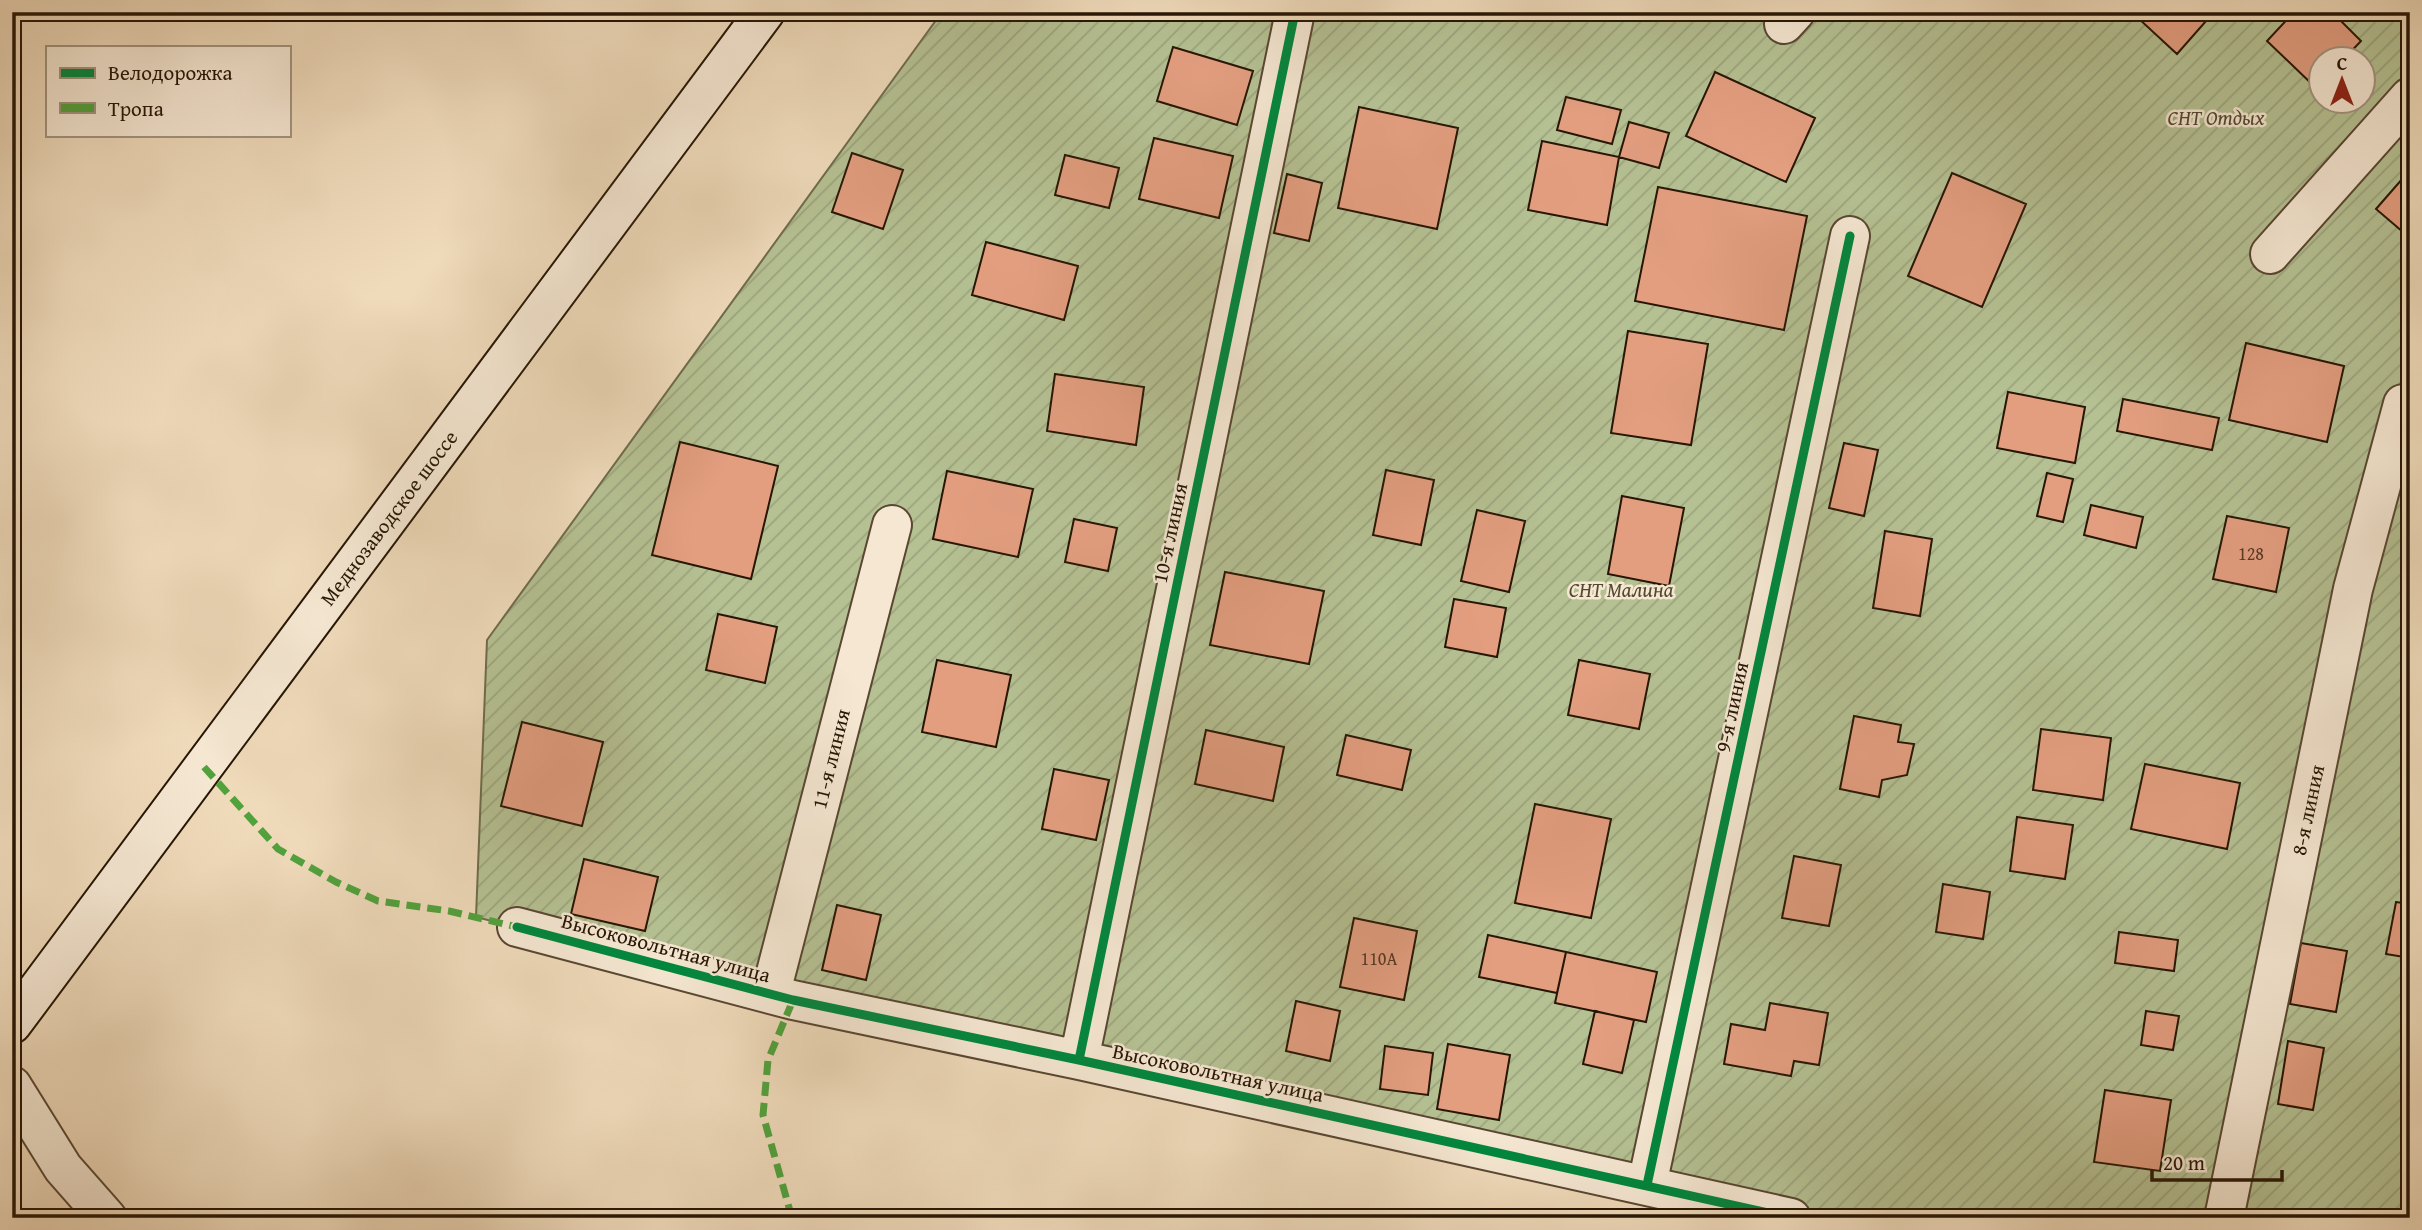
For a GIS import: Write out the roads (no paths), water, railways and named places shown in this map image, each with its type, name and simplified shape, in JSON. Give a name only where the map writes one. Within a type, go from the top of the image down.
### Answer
[{"type":"street","name":"Меднозаводское шоссе","points":[[12,1024],[765,12]]},
{"type":"street","name":"10-я линия","points":[[1079,1060],[1295,12]]},
{"type":"street","points":[[2270,254],[2410,97]]},
{"type":"street","name":"9-я линия","points":[[1647,1185],[1850,236]]},
{"type":"street","name":"8-я линия","points":[[2224,1218],[2353,589],[2403,404]]},
{"type":"street","name":"11-я линия","points":[[771,992],[892,525]]},
{"type":"street","name":"Высоковольтная улица","points":[[517,927],[771,992],[793,1000],[1079,1060],[1791,1218]]},
{"type":"street","points":[[12,1086],[63,1168],[74,1202],[107,1218]]},
{"type":"park label","name":"СНТ Отдых","points":[[2216,118]]},
{"type":"park label","name":"СНТ Малина","points":[[1621,590]]}]
